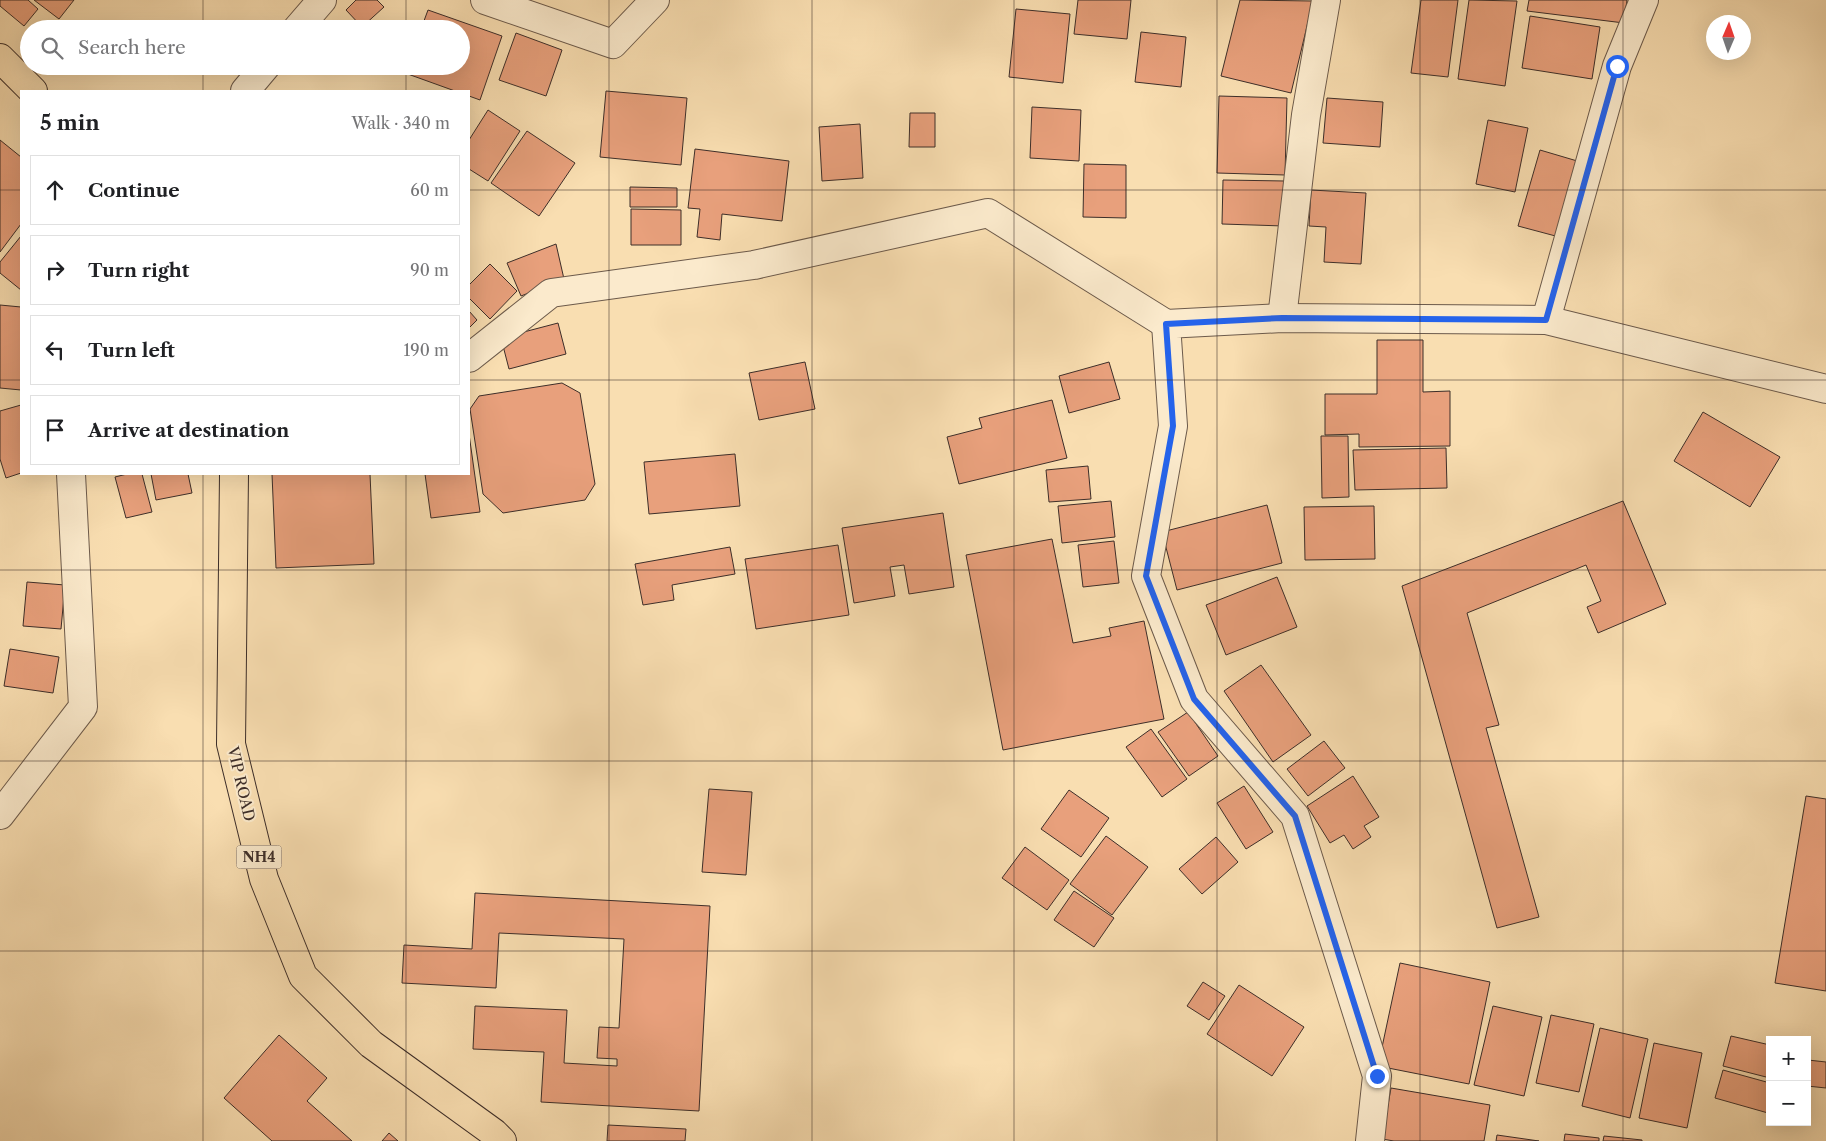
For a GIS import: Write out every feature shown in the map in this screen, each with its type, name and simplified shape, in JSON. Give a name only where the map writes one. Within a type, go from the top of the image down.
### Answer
[{"type":"highway","points":[[0,58],[32,90]]},
{"type":"highway","name":"VIP ROAD","points":[[234,475],[231,744],[264,879],[303,976],[371,1044],[494,1133],[502,1141]]},
{"type":"street","points":[[305,20],[322,0]]},
{"type":"street","points":[[486,0],[613,44],[655,0]]},
{"type":"street","points":[[1282,318],[1306,115],[1326,0]]},
{"type":"street","points":[[1546,320],[1617,66],[1644,0]]},
{"type":"street","points":[[246,90],[258,75]]},
{"type":"street","points":[[470,357],[551,294],[754,264],[988,213],[1166,324],[1282,318],[1546,320],[1826,389]]},
{"type":"street","points":[[1166,324],[1173,426],[1146,576],[1194,699],[1295,816],[1377,1076],[1370,1141]]},
{"type":"street","points":[[0,815],[83,707],[71,475]]},
{"type":"building","points":[[0,0],[28,0],[38,9],[29,20],[20,20],[20,23],[0,6]]},
{"type":"building","points":[[34,0],[74,0],[59,19]]},
{"type":"building","points":[[356,0],[377,0],[384,7],[370,20],[355,20],[346,10]]},
{"type":"building","points":[[1078,0],[1131,0],[1127,39],[1074,34]]},
{"type":"building","points":[[1240,0],[1313,1],[1291,93],[1221,76]]},
{"type":"building","points":[[1421,0],[1458,0],[1448,77],[1411,73]]},
{"type":"building","points":[[1469,0],[1517,1],[1505,86],[1458,79]]},
{"type":"building","points":[[1529,0],[1627,0],[1624,23],[1527,11]]},
{"type":"building","points":[[1016,9],[1070,14],[1063,83],[1009,77]]},
{"type":"building","points":[[428,10],[456,20],[424,20]]},
{"type":"building","points":[[1530,16],[1600,27],[1592,79],[1522,68]]},
{"type":"building","points":[[470,25],[502,36],[480,100],[470,96],[470,90],[452,90],[411,75],[470,75]]},
{"type":"building","points":[[1141,32],[1186,37],[1181,87],[1135,82]]},
{"type":"building","points":[[516,33],[562,50],[546,96],[499,80]]},
{"type":"building","points":[[606,91],[687,98],[681,165],[600,157]]},
{"type":"building","points":[[1219,96],[1287,98],[1285,175],[1217,173]]},
{"type":"building","points":[[1327,98],[1383,102],[1380,147],[1323,143]]},
{"type":"building","points":[[1032,107],[1081,110],[1079,161],[1030,158]]},
{"type":"building","points":[[488,110],[520,131],[488,181],[470,170],[470,138]]},
{"type":"building","points":[[910,113],[935,113],[935,147],[909,147]]},
{"type":"building","points":[[1488,120],[1528,128],[1515,192],[1476,184]]},
{"type":"building","points":[[860,124],[863,178],[822,181],[819,127]]},
{"type":"building","points":[[527,131],[575,163],[539,216],[491,183]]},
{"type":"building","points":[[0,140],[20,156],[20,225],[0,252]]},
{"type":"building","points":[[695,149],[789,161],[782,221],[722,214],[720,240],[697,237],[700,209],[688,208]]},
{"type":"building","points":[[1540,150],[1584,163],[1563,238],[1518,226]]},
{"type":"building","points":[[1084,164],[1126,165],[1126,218],[1083,217]]},
{"type":"building","points":[[1223,180],[1285,181],[1284,226],[1222,224]]},
{"type":"building","points":[[630,187],[677,188],[677,207],[630,207]]},
{"type":"building","points":[[1311,190],[1366,193],[1361,264],[1324,262],[1326,227],[1309,226]]},
{"type":"building","points":[[631,209],[681,210],[681,245],[631,245]]},
{"type":"building","points":[[20,237],[20,289],[0,273],[0,262]]},
{"type":"building","points":[[556,244],[564,279],[521,296],[507,263]]},
{"type":"building","points":[[490,264],[517,291],[490,319],[470,299],[470,284]]},
{"type":"building","points":[[0,305],[20,307],[20,390],[0,388]]},
{"type":"building","points":[[470,312],[477,320],[470,327]]},
{"type":"building","points":[[558,323],[566,354],[509,369],[501,338]]},
{"type":"building","points":[[1377,340],[1423,340],[1423,392],[1450,391],[1450,446],[1359,447],[1359,434],[1325,435],[1325,394],[1377,394]]},
{"type":"building","points":[[805,362],[815,409],[759,420],[749,373]]},
{"type":"building","points":[[1109,362],[1120,399],[1069,413],[1059,376]]},
{"type":"building","points":[[562,383],[580,393],[595,484],[585,500],[503,513],[483,494],[470,409],[479,396]]},
{"type":"building","points":[[1052,400],[1067,458],[959,484],[947,437],[982,428],[979,418]]},
{"type":"building","points":[[20,405],[20,473],[6,478],[0,459],[0,411]]},
{"type":"building","points":[[1703,412],[1780,457],[1750,507],[1674,461]]},
{"type":"building","points":[[1321,436],[1348,436],[1349,497],[1322,498]]},
{"type":"building","points":[[470,441],[480,512],[431,518],[425,475],[470,475]]},
{"type":"building","points":[[1446,448],[1447,488],[1355,490],[1353,450]]},
{"type":"building","points":[[735,454],[740,506],[649,514],[644,462]]},
{"type":"building","points":[[1088,466],[1091,499],[1049,502],[1046,470]]},
{"type":"building","points":[[142,475],[152,512],[126,518],[115,477]]},
{"type":"building","points":[[151,475],[188,475],[192,493],[156,500]]},
{"type":"building","points":[[272,475],[370,475],[374,564],[276,568]]},
{"type":"building","points":[[1111,501],[1115,537],[1062,543],[1058,506]]},
{"type":"building","points":[[1623,501],[1666,604],[1598,633],[1587,607],[1601,601],[1586,565],[1467,613],[1499,725],[1486,728],[1539,917],[1497,928],[1402,586]]},
{"type":"building","points":[[1267,505],[1282,563],[1177,590],[1162,532]]},
{"type":"building","points":[[1374,506],[1375,559],[1305,560],[1304,507]]},
{"type":"building","points":[[943,513],[954,587],[909,594],[904,565],[890,567],[895,596],[854,603],[842,528]]},
{"type":"building","points":[[1052,539],[1073,643],[1111,636],[1109,628],[1144,621],[1164,719],[1003,750],[966,555]]},
{"type":"building","points":[[1114,541],[1119,583],[1083,587],[1078,545]]},
{"type":"building","points":[[838,545],[849,615],[756,629],[745,559]]},
{"type":"building","points":[[730,547],[735,574],[672,585],[674,600],[643,605],[635,564]]},
{"type":"building","points":[[1277,577],[1297,627],[1226,655],[1206,605]]},
{"type":"building","points":[[27,582],[65,585],[61,629],[23,626]]},
{"type":"building","points":[[10,649],[59,657],[53,693],[4,686]]},
{"type":"building","points":[[1261,665],[1311,735],[1273,762],[1224,691]]},
{"type":"building","points":[[1188,712],[1218,756],[1189,776],[1158,732]]},
{"type":"building","points":[[1151,729],[1187,779],[1162,797],[1126,747]]},
{"type":"building","points":[[1324,741],[1345,768],[1308,796],[1287,769]]},
{"type":"building","points":[[1353,776],[1379,817],[1364,826],[1371,837],[1353,849],[1344,835],[1330,843],[1307,806]]},
{"type":"building","points":[[1244,786],[1273,832],[1246,849],[1217,803]]},
{"type":"building","points":[[709,789],[752,792],[746,875],[702,872]]},
{"type":"building","points":[[1069,790],[1109,818],[1081,857],[1041,829]]},
{"type":"building","points":[[1806,796],[1826,799],[1826,991],[1775,983]]},
{"type":"building","points":[[1106,836],[1148,867],[1112,915],[1070,884]]},
{"type":"building","points":[[1216,837],[1238,862],[1202,894],[1179,869]]},
{"type":"building","points":[[1025,847],[1069,880],[1047,910],[1002,878]]},
{"type":"building","points":[[1074,891],[1114,918],[1094,947],[1054,920]]},
{"type":"building","points":[[475,893],[710,906],[699,1111],[541,1102],[544,1052],[473,1049],[475,1006],[567,1010],[564,1063],[617,1066],[617,1059],[597,1058],[599,1027],[619,1028],[624,939],[499,933],[496,988],[402,983],[404,945],[472,949]]},
{"type":"building","points":[[1400,963],[1490,982],[1469,1084],[1378,1066]]},
{"type":"building","points":[[1203,982],[1225,996],[1209,1020],[1187,1006]]},
{"type":"building","points":[[1239,985],[1304,1027],[1272,1076],[1207,1034]]},
{"type":"building","points":[[1493,1006],[1542,1017],[1524,1096],[1474,1085]]},
{"type":"building","points":[[1551,1015],[1594,1024],[1579,1092],[1536,1083]]},
{"type":"building","points":[[1600,1028],[1648,1039],[1630,1118],[1582,1106]]},
{"type":"building","points":[[279,1035],[327,1078],[307,1101],[352,1141],[272,1141],[224,1098]]},
{"type":"building","points":[[1731,1036],[1766,1044],[1766,1077],[1723,1066]]},
{"type":"building","points":[[1654,1043],[1702,1053],[1687,1128],[1639,1118]]},
{"type":"building","points":[[1811,1060],[1826,1062],[1826,1088],[1811,1086]]},
{"type":"building","points":[[1723,1070],[1766,1082],[1766,1112],[1715,1098]]},
{"type":"building","points":[[1391,1088],[1490,1105],[1484,1141],[1394,1141],[1382,1139]]},
{"type":"building","points":[[608,1125],[686,1129],[685,1141],[607,1141]]},
{"type":"building","points":[[389,1133],[398,1141],[382,1141]]},
{"type":"building","points":[[1565,1134],[1599,1138],[1599,1141],[1564,1141]]},
{"type":"building","points":[[1497,1135],[1539,1141],[1496,1141]]},
{"type":"building","points":[[1604,1136],[1642,1140],[1642,1141],[1603,1141]]},
{"type":"route","points":[[1377,1076],[1295,816],[1194,699],[1146,576],[1173,426],[1166,324],[1282,318],[1546,320],[1617,66]]}]
